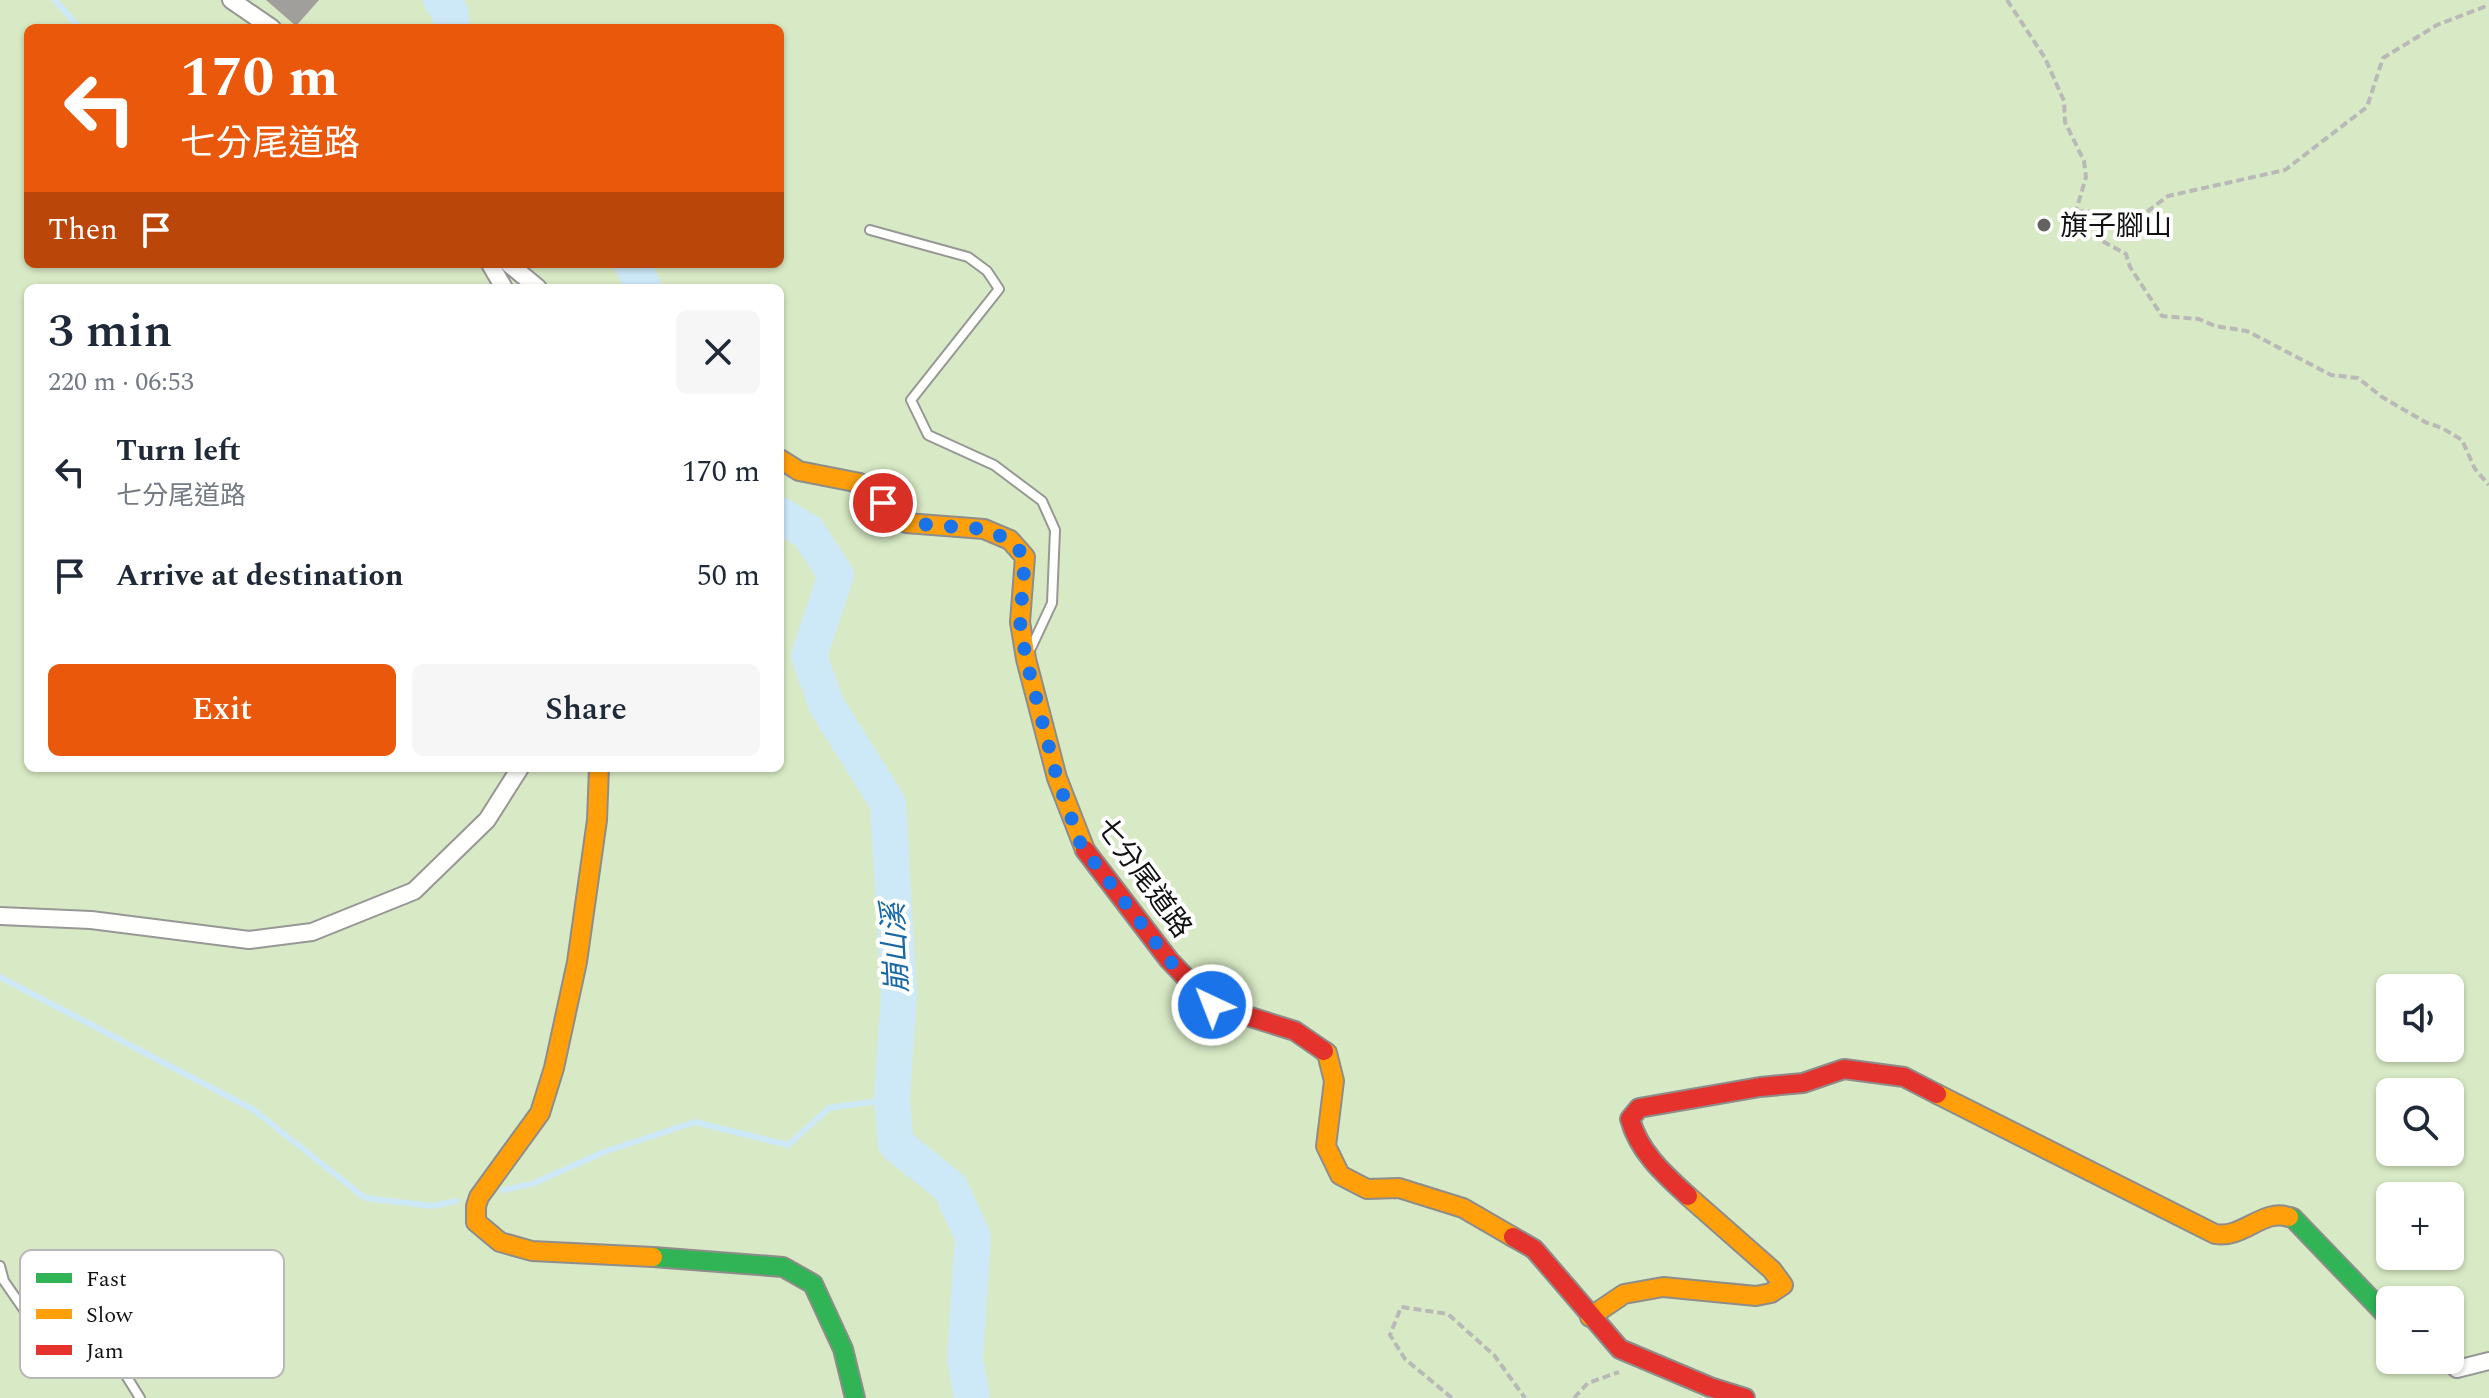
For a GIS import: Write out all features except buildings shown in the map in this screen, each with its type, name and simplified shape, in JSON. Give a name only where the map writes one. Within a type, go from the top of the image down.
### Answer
[{"type":"street","points":[[231,0],[266,24]]},
{"type":"street","points":[[514,268],[533,284]]},
{"type":"street","name":"七分尾道路","points":[[784,462],[799,471],[860,483],[906,523],[984,529],[1010,540],[1025,557],[1020,622],[1026,659],[1057,778],[1081,845],[1169,960],[1212,1005],[1295,1031],[1327,1053],[1334,1081],[1326,1146],[1340,1175],[1367,1189],[1399,1188],[1463,1208],[1534,1249],[1620,1349],[1710,1387],[1745,1398]]},
{"type":"street","points":[[0,916],[91,920],[249,940],[312,932],[414,891],[487,820],[517,772]]},
{"type":"street","points":[[599,772],[597,820],[577,962],[554,1068],[540,1113],[479,1197],[476,1222],[500,1242],[532,1251],[701,1259],[783,1267],[813,1284],[843,1349],[855,1398]]},
{"type":"street","points":[[1590,1317],[1624,1294],[1663,1287],[1756,1296],[1771,1293],[1783,1285],[1772,1270],[1659,1170],[1634,1134],[1630,1119],[1639,1108],[1760,1087],[1803,1083],[1844,1069],[1904,1077],[2220,1235],[2230,1234],[2270,1215],[2284,1213],[2293,1218],[2376,1304]]},
{"type":"street","points":[[2464,1367],[2489,1361]]},
{"type":"lane","points":[[870,230],[968,257],[987,271],[999,289],[911,400],[928,435],[994,465],[1042,501],[1055,530],[1052,603],[1026,659]]},
{"type":"lane","points":[[0,1266],[4,1281],[20,1304]]},
{"type":"lane","points":[[128,1378],[140,1398]]},
{"type":"path","points":[[2007,0],[2045,58],[2064,101],[2065,122],[2084,161],[2086,177],[2076,211],[2082,230],[2126,254],[2130,267],[2162,316],[2199,319],[2215,326],[2247,331],[2331,375],[2358,378],[2382,397],[2462,440],[2475,469],[2489,485]]},
{"type":"path","points":[[2076,211],[2144,214],[2168,196],[2285,170],[2367,107],[2383,58],[2437,25],[2489,5]]},
{"type":"path","points":[[1452,1398],[1405,1359],[1390,1335],[1401,1307],[1448,1314],[1494,1355],[1525,1398]]},
{"type":"path","points":[[1574,1398],[1588,1383],[1648,1362]]},
{"type":"green space","points":[[0,0],[2489,0],[2489,1398],[0,1398]]},
{"type":"waterway","points":[[55,0],[76,24]]},
{"type":"waterway","name":"崩山溪","points":[[441,0],[450,12],[452,24]]},
{"type":"waterway","name":"崩山溪","points":[[634,268],[642,284]]},
{"type":"waterway","name":"崩山溪","points":[[784,517],[808,532],[836,575],[809,656],[827,706],[888,803],[899,995],[892,1099],[896,1144],[950,1187],[973,1237],[965,1358],[972,1398]]},
{"type":"waterway","points":[[0,977],[254,1110],[365,1198],[433,1206],[456,1201]]},
{"type":"waterway","points":[[503,1190],[532,1184],[604,1152],[695,1122],[788,1145],[829,1108],[892,1099]]},
{"type":"traffic: fast","points":[[2289,1217],[2376,1304]]},
{"type":"traffic: fast","points":[[653,1257],[783,1267],[813,1284],[843,1349],[855,1398]]},
{"type":"traffic: slow","points":[[784,462],[799,471],[860,483],[906,523],[984,529],[1010,540],[1025,557],[1020,622],[1026,659],[1057,778],[1085,850]]},
{"type":"traffic: slow","points":[[599,772],[597,820],[577,962],[554,1068],[540,1113],[479,1197],[476,1222],[500,1242],[532,1251],[653,1257]]},
{"type":"traffic: slow","points":[[1324,1051],[1334,1081],[1326,1146],[1340,1175],[1367,1189],[1399,1188],[1463,1208],[1513,1237]]},
{"type":"traffic: slow","points":[[1937,1094],[2215,1234],[2235,1232],[2270,1217],[2289,1217]]},
{"type":"traffic: slow","points":[[1590,1317],[1624,1294],[1663,1287],[1756,1296],[1771,1293],[1783,1285],[1772,1270],[1688,1196]]},
{"type":"traffic: jam","points":[[1085,850],[1169,960],[1212,1005],[1295,1031],[1324,1051]]},
{"type":"traffic: jam","points":[[1688,1196],[1661,1171],[1639,1142],[1630,1119],[1639,1108],[1760,1087],[1803,1083],[1844,1069],[1904,1077],[1937,1094]]},
{"type":"traffic: jam","points":[[1513,1237],[1534,1249],[1620,1349],[1710,1387],[1745,1398]]},
{"type":"place","name":"旗子腳山","points":[[2044,225]]},
{"type":"route","points":[[883,503],[906,523],[984,529],[1010,540],[1025,557],[1020,622],[1026,659],[1057,778],[1081,845],[1169,960],[1212,1005]]}]
